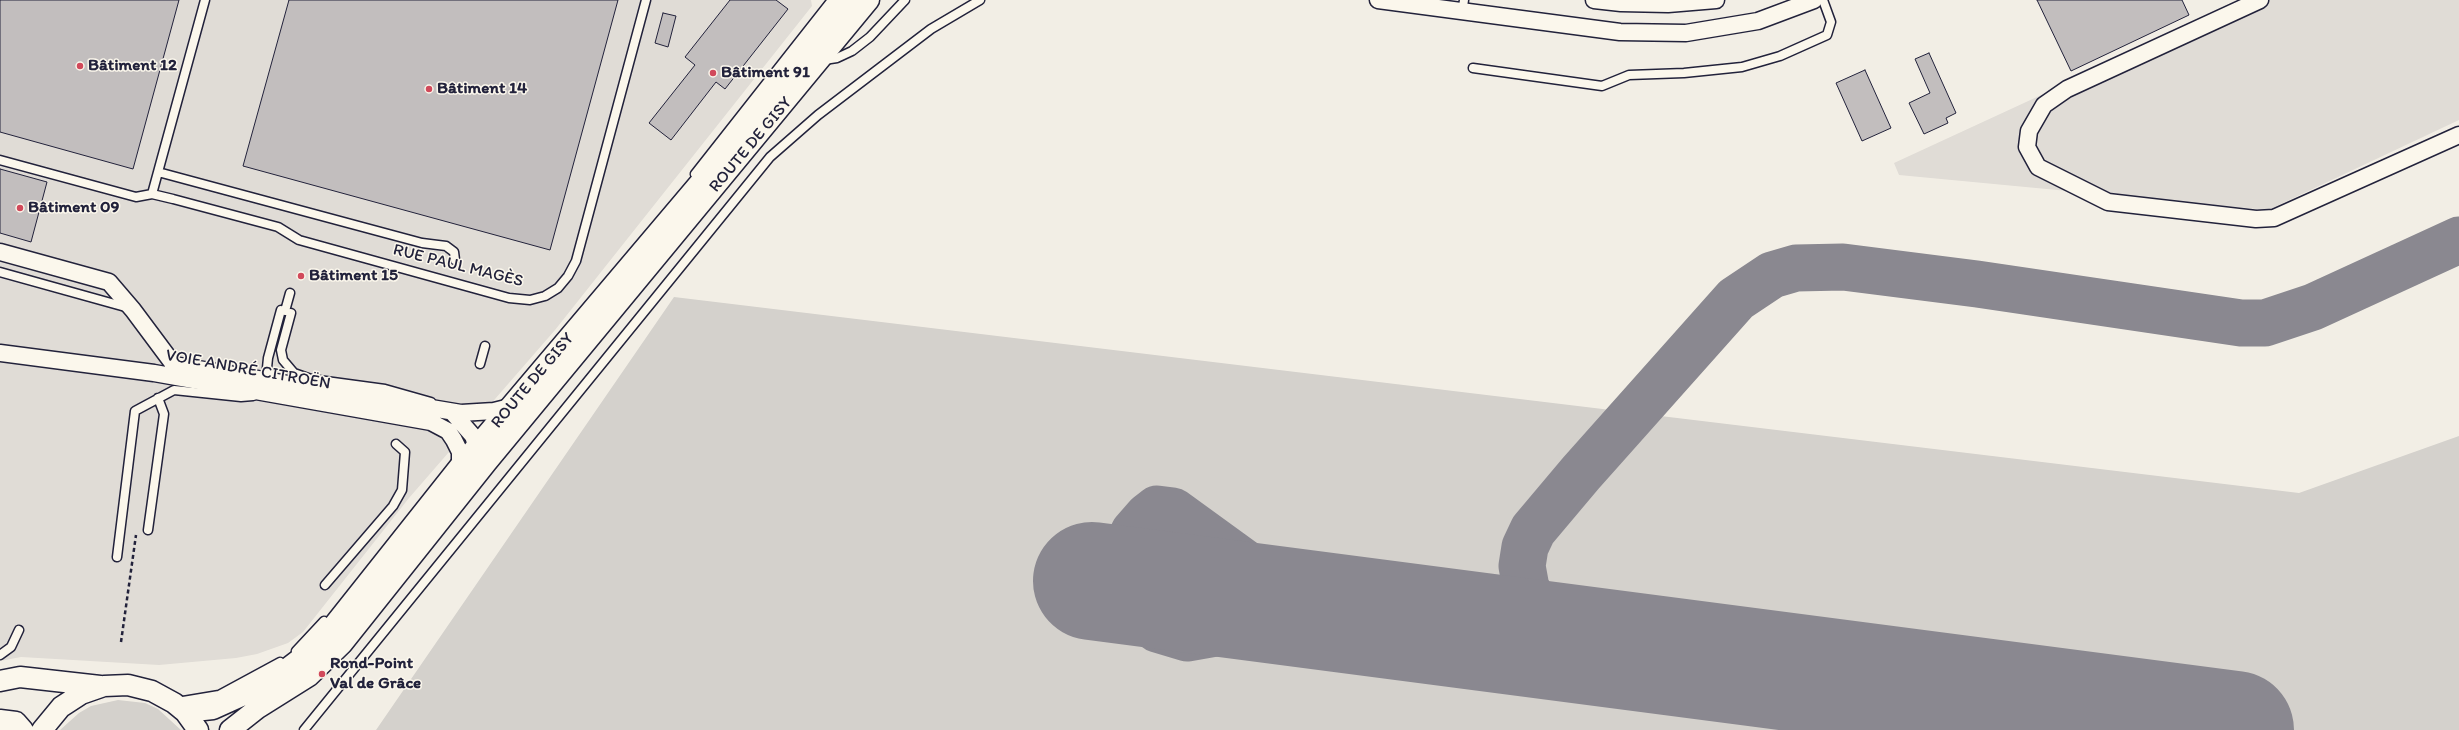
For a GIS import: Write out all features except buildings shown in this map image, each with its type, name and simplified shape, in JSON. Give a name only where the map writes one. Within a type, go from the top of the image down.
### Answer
[{"type":"street","name":"ROUTE DE GISY","points":[[230,730],[258,708],[309,676],[342,644],[498,410],[758,114],[846,0]]},
{"type":"street","name":"ROUTE DE GISY","points":[[180,707],[213,709],[244,695],[302,659],[318,645],[470,452],[821,61],[869,0]]},
{"type":"street","points":[[1378,0],[1463,6],[1620,32],[1686,33],[1758,21],[1814,0]]},
{"type":"street","points":[[1594,0],[1621,3],[1668,4],[1716,0]]},
{"type":"street","points":[[2260,0],[2067,89],[2044,106],[2029,130],[2028,147],[2038,167],[2108,202],[2256,219],[2274,218],[2459,135]]},
{"type":"street","points":[[0,252],[109,282],[133,310],[174,365],[276,390],[452,412],[498,410]]},
{"type":"street","name":"VOIE ANDRÉ CITROËN","points":[[0,353],[276,390],[431,422],[448,431],[470,452]]},
{"type":"street","points":[[452,412],[470,452]]},
{"type":"street","points":[[0,681],[20,677],[34,677],[104,686],[128,685],[152,691],[180,707],[198,730]]},
{"type":"street","points":[[42,730],[53,716],[70,700],[104,686]]},
{"type":"street","points":[[0,720],[16,722],[23,730]]},
{"type":"lane","points":[[0,160],[136,197],[152,194],[205,0]]},
{"type":"lane","name":"RUE PAUL MAGÈS","points":[[152,194],[278,227],[299,240],[508,298],[530,300],[545,296],[558,288],[568,276],[576,261],[646,0]]},
{"type":"lane","points":[[523,377],[669,207],[832,0]]},
{"type":"lane","points":[[821,61],[837,58],[852,51],[870,37],[905,0]]},
{"type":"lane","points":[[304,730],[770,157],[818,115],[931,29],[980,0]]},
{"type":"lane","points":[[1473,68],[1602,86],[1629,75],[1684,73],[1742,66],[1780,56],[1827,35],[1831,22],[1823,0]]},
{"type":"lane","points":[[158,172],[422,243],[446,246],[454,252],[455,260]]},
{"type":"lane","points":[[0,272],[133,310]]},
{"type":"lane","points":[[290,293],[281,350],[283,360],[294,373],[311,379],[385,390],[416,397],[438,404],[452,412]]},
{"type":"lane","points":[[117,557],[135,410],[174,390],[241,397],[276,390],[267,368],[268,358],[286,311]]},
{"type":"lane","points":[[480,364],[485,346]]},
{"type":"lane","points":[[148,530],[164,414],[158,398]]},
{"type":"lane","points":[[325,584],[394,506],[402,490],[405,452],[396,444]]},
{"type":"lane","points":[[401,526],[470,452]]},
{"type":"lane","points":[[180,707],[219,695],[292,655],[331,612]]},
{"type":"lane","points":[[0,655],[11,647],[19,630]]},
{"type":"shaded area","points":[[0,0],[811,0],[812,6],[555,330],[409,498],[303,632],[288,643],[257,654],[236,658],[159,665],[21,657],[0,661]]},
{"type":"shaded area","points":[[2247,0],[2459,0],[2459,120],[2268,210],[1899,175],[1894,163]]},
{"type":"shaded area","points":[[674,297],[2299,493],[2459,436],[2459,730],[376,730]]},
{"type":"shaded area","points":[[118,700],[145,703],[158,709],[181,730],[60,730],[79,713],[91,706]]},
{"type":"taxiway","points":[[1606,649],[1577,638],[1551,624],[1538,609],[1526,588],[1522,566],[1525,547],[1533,530],[1581,473],[1736,299],[1772,275],[1796,268],[1843,267],[1977,284],[2241,323],[2265,323],[2313,307],[2459,240]]},
{"type":"taxiway","points":[[1255,602],[1236,622],[1221,632],[1187,638],[1157,629],[1143,617],[1132,601],[1123,565],[1127,546],[1134,532],[1148,516],[1157,509],[1173,511],[1308,609]]},
{"type":"runway","points":[[1092,581],[2235,730]]},
{"type":"place","name":"Bâtiment 12","points":[[80,66]]},
{"type":"place","name":"Bâtiment 91","points":[[713,73]]},
{"type":"place","name":"Bâtiment 14","points":[[429,89]]},
{"type":"place","name":"Bâtiment 09","points":[[20,208]]},
{"type":"place","name":"Bâtiment 15","points":[[301,276]]},
{"type":"place","name":"Rond-Point Val de Grâce","points":[[322,674]]}]
